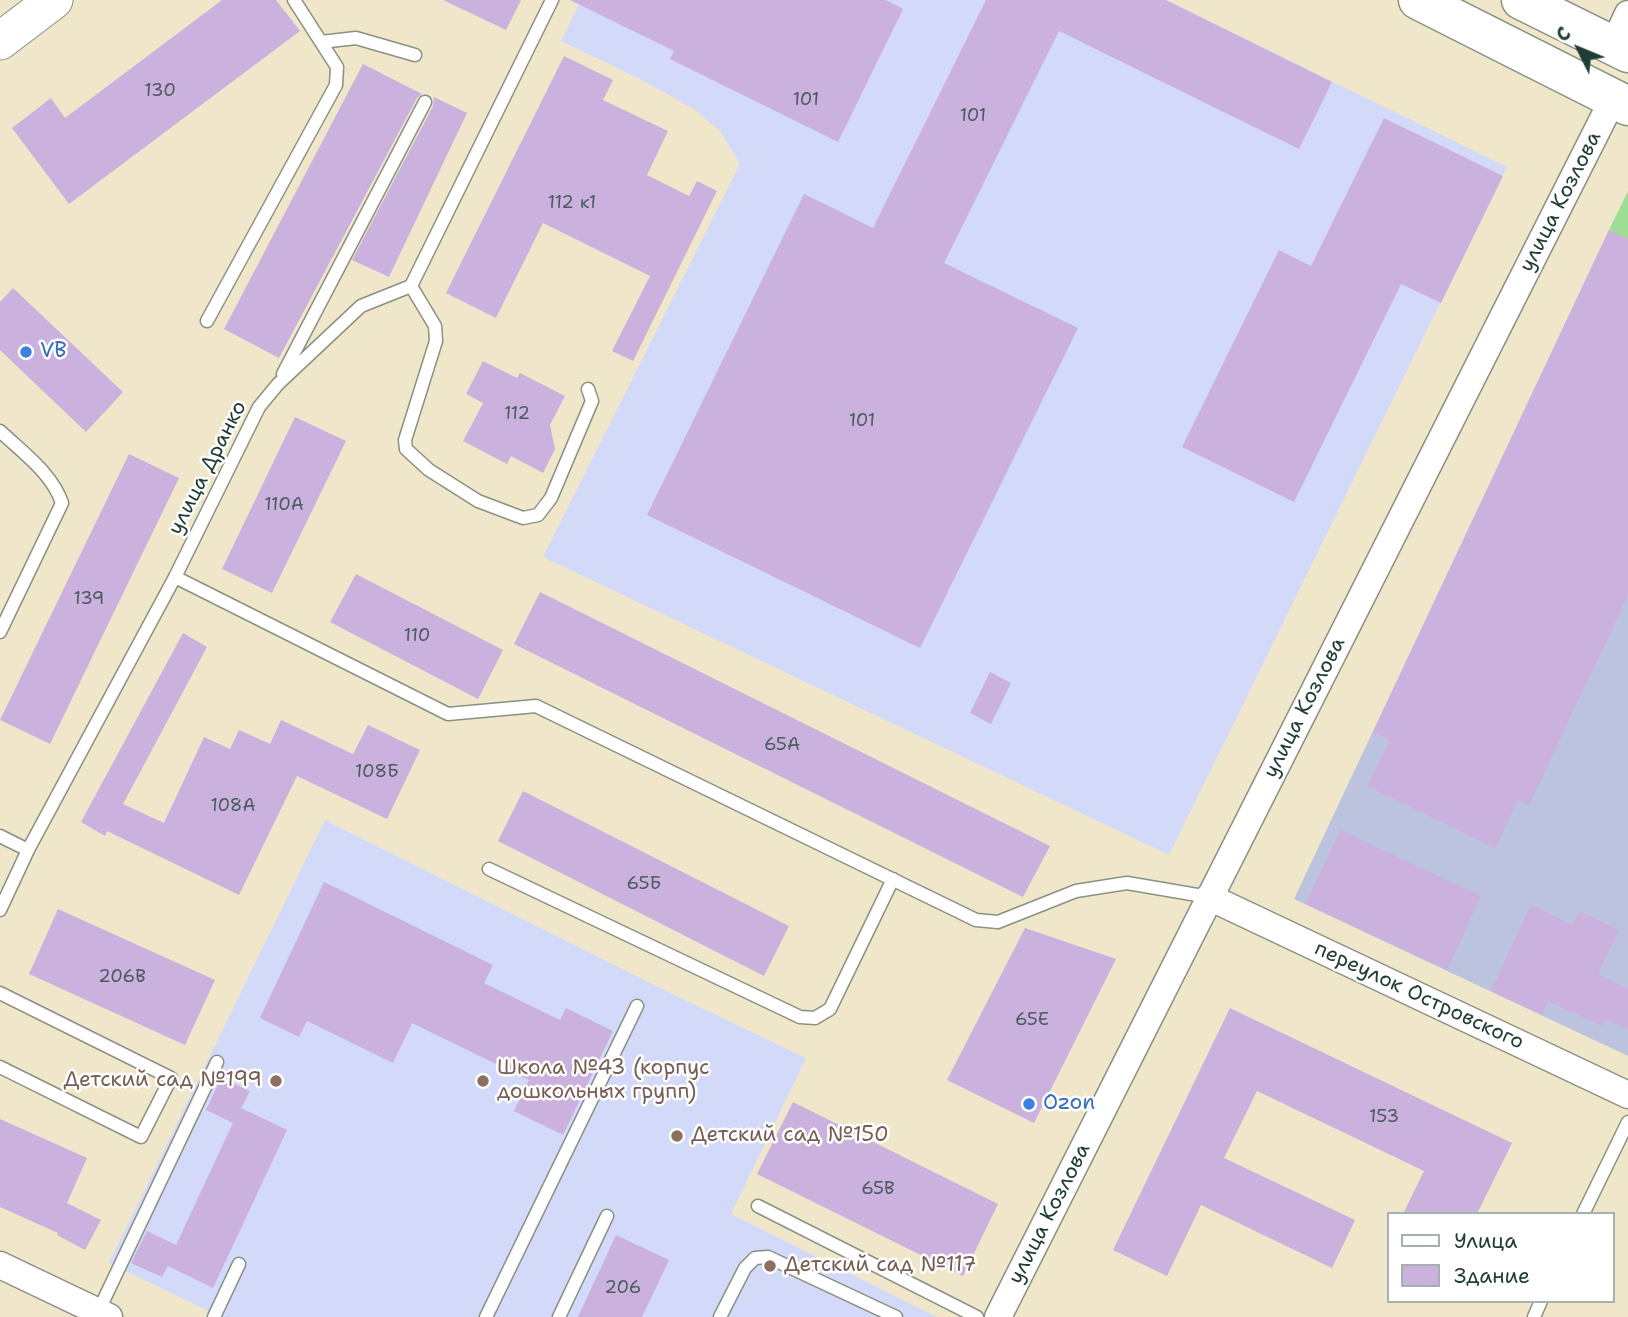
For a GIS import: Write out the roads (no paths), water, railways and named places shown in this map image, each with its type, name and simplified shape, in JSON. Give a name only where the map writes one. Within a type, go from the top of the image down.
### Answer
[{"type":"main road","points":[[0,41],[54,0]]},
{"type":"main road","points":[[1418,0],[1621,103]]},
{"type":"main road","points":[[1521,0],[1623,38]]},
{"type":"street","name":"улица Козлова","points":[[998,1317],[1209,897],[1621,103]]},
{"type":"street","name":"переулок Островского","points":[[1209,897],[1628,1095]]},
{"type":"street","points":[[0,1265],[103,1314]]},
{"type":"lane","points":[[208,321],[336,85],[337,67],[294,0]]},
{"type":"lane","points":[[552,0],[411,286],[435,326],[436,341],[405,440],[406,449],[429,470],[478,501],[523,518],[538,515],[551,498],[592,401],[587,388]]},
{"type":"lane","points":[[321,42],[356,38],[415,55]]},
{"type":"lane","points":[[278,384],[425,102]]},
{"type":"lane","name":"улица Дранко","points":[[0,911],[29,850],[175,577],[259,407],[278,384],[361,306],[411,286]]},
{"type":"lane","points":[[0,431],[48,478],[62,503],[0,632]]},
{"type":"lane","points":[[175,577],[448,714],[536,706],[976,920],[998,922],[1076,891],[1127,883],[1209,897]]},
{"type":"lane","points":[[0,836],[29,850]]},
{"type":"lane","points":[[489,869],[800,1017],[815,1018],[830,1009],[893,879]]},
{"type":"lane","points":[[0,993],[171,1078],[141,1137],[0,1067]]},
{"type":"lane","points":[[486,1317],[637,1006]]},
{"type":"lane","points":[[103,1314],[217,1062]]},
{"type":"lane","points":[[1584,1212],[1628,1122]]},
{"type":"lane","points":[[758,1206],[977,1317]]},
{"type":"lane","points":[[559,1317],[607,1216]]},
{"type":"lane","points":[[720,1317],[744,1268],[755,1258],[768,1257],[896,1317]]},
{"type":"lane","points":[[214,1317],[239,1264]]},
{"type":"place","name":"VB","points":[[26,352]]},
{"type":"place","name":"Детский сад №199","points":[[276,1081]]},
{"type":"place","name":"Школа №43 (корпус дошкольных групп)","points":[[483,1081]]},
{"type":"place","name":"Ozon","points":[[1029,1104]]},
{"type":"place","name":"Детский сад №150","points":[[677,1136]]},
{"type":"place","name":"Детский сад №117","points":[[770,1266]]}]
